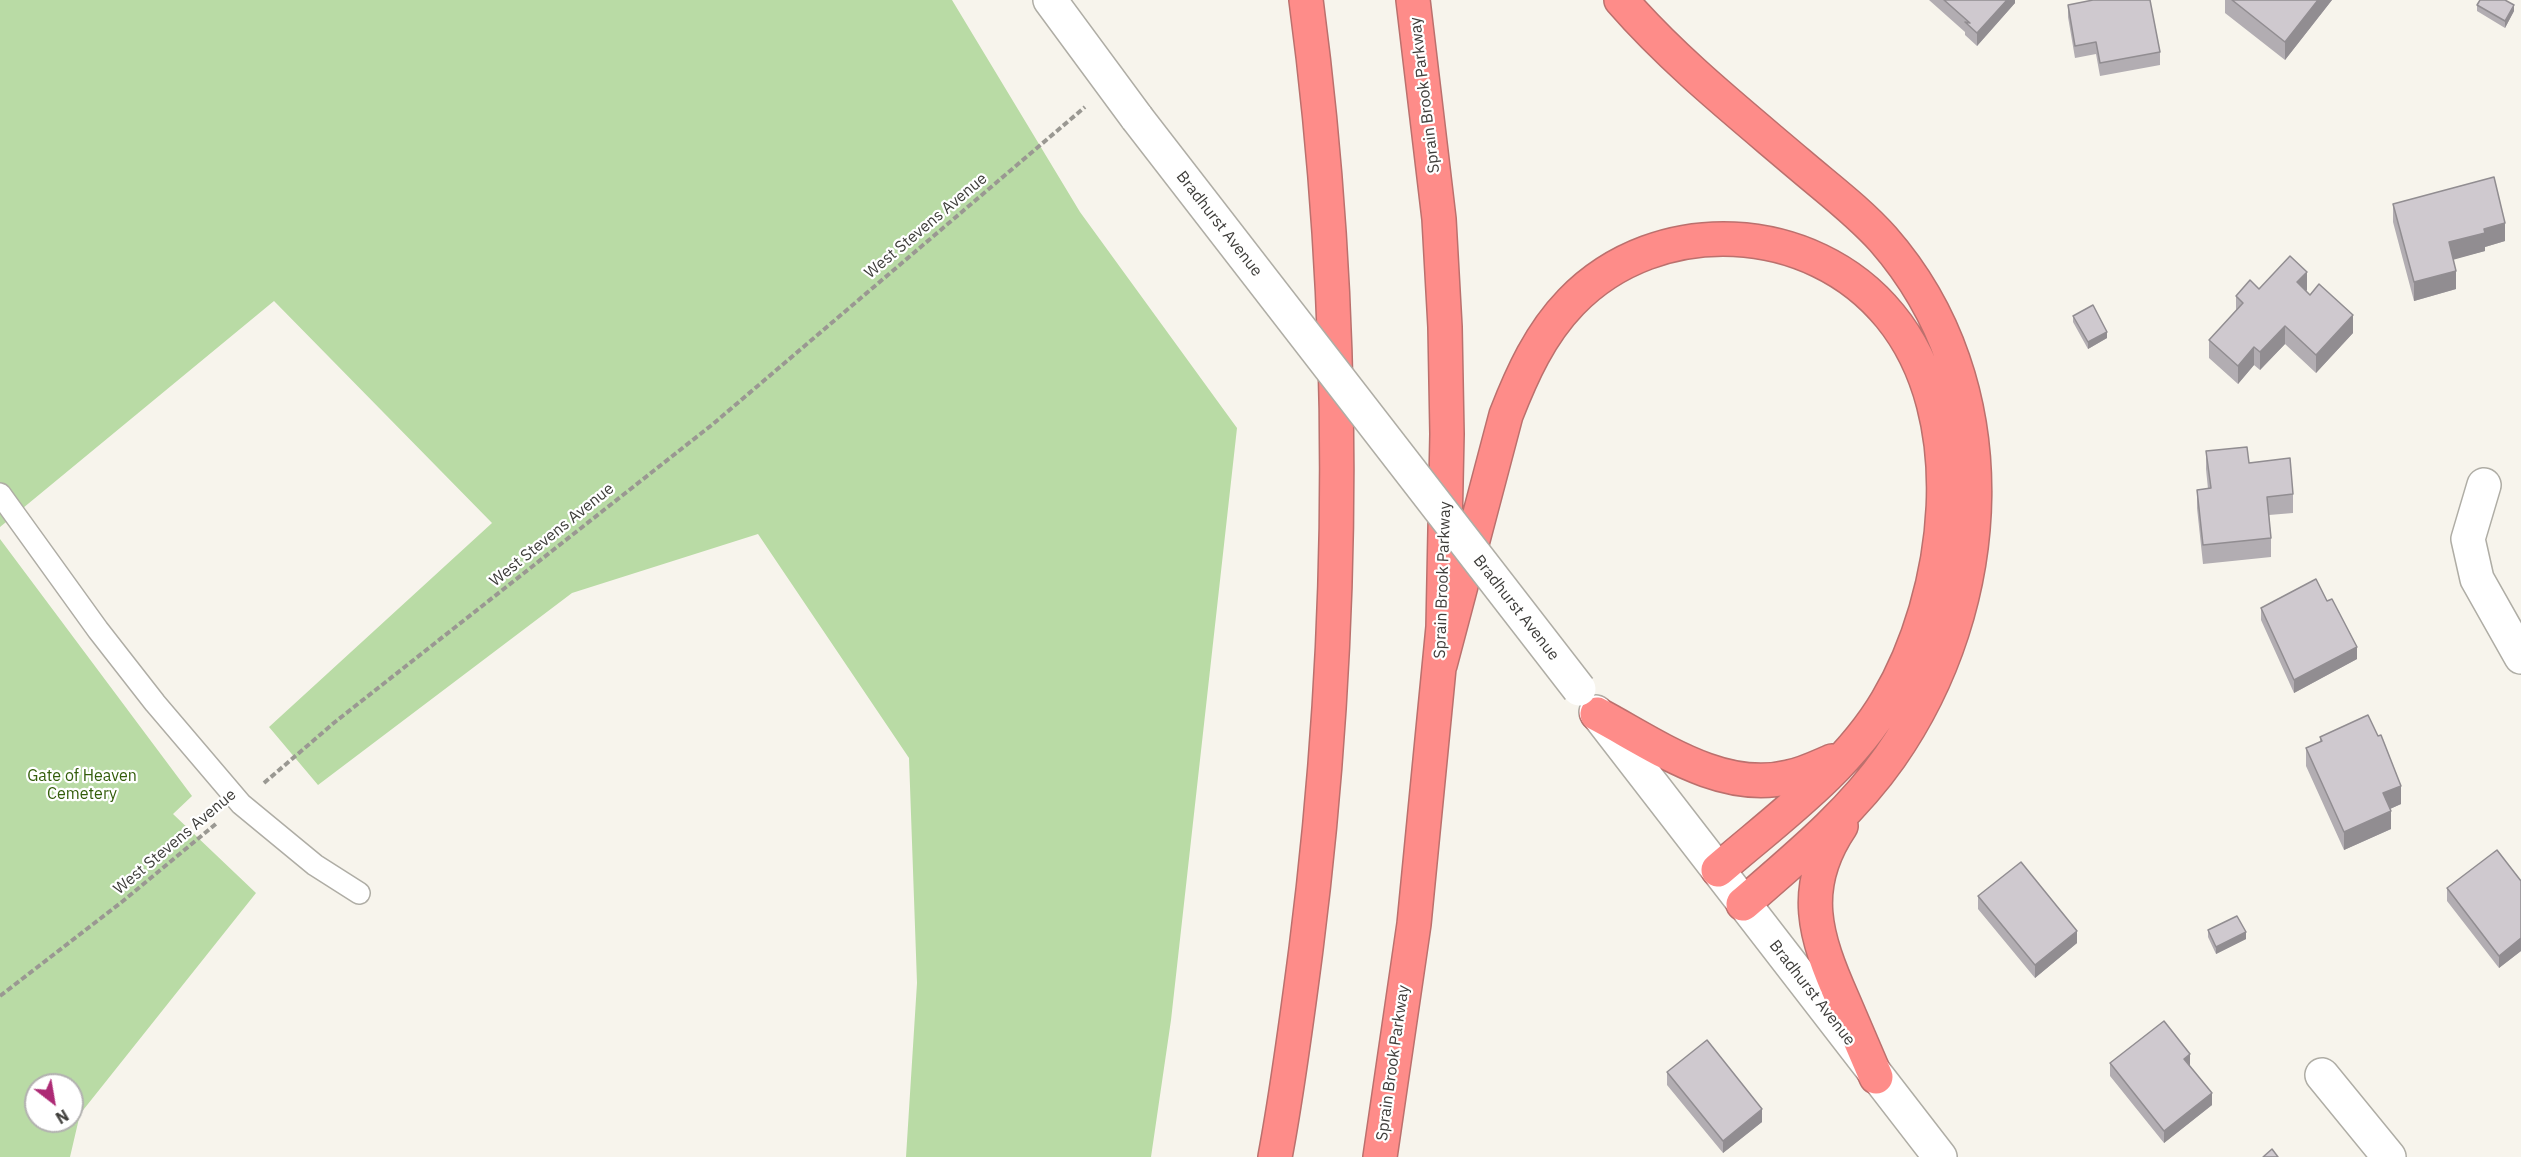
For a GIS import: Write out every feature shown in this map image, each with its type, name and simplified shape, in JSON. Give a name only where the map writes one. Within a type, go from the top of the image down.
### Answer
[{"type":"highway","points":[[1275,1157],[1298,1013],[1314,884],[1335,624],[1338,494],[1333,282],[1315,68],[1306,0]]},
{"type":"highway","name":"Sprain Brook Parkway","points":[[1380,1157],[1413,924],[1443,627],[1446,457],[1445,327],[1439,219],[1413,0]]},
{"type":"highway","points":[[1621,0],[1688,68],[1855,211],[1881,237],[1922,293],[1941,331],[1961,383],[1974,454],[1975,491],[1969,566],[1961,604],[1934,681],[1913,721],[1864,790],[1826,852],[1817,885],[1815,915],[1821,947],[1876,1077]]},
{"type":"highway","points":[[1440,665],[1506,415],[1524,371],[1552,324],[1570,302],[1592,283],[1617,266],[1644,253],[1674,243],[1704,238],[1735,238],[1767,242],[1820,260],[1870,294],[1907,338],[1920,363],[1938,420],[1942,454],[1942,522],[1930,595],[1905,667],[1886,703],[1863,734],[1808,792],[1718,870]]},
{"type":"highway","points":[[1588,701],[1690,762],[1713,772],[1746,779],[1789,778],[1813,770],[1834,760],[1863,734]]},
{"type":"highway","points":[[1743,904],[1834,824],[1864,790]]},
{"type":"main road","name":"Bradhurst Avenue","points":[[1050,0],[1137,118],[1940,1157]]},
{"type":"main road","points":[[2484,485],[2468,539],[2477,579],[2521,657]]},
{"type":"main road","points":[[2322,1075],[2389,1157]]},
{"type":"lane","points":[[0,494],[141,685],[241,804],[315,865],[359,893]]},
{"type":"path","name":"West Stevens Avenue","points":[[0,996],[123,901],[241,804],[335,722],[712,424],[1112,84]]},
{"type":"green space","points":[[0,0],[952,0],[1080,212],[1237,428],[1171,1020],[1151,1157],[906,1157],[917,983],[909,758],[758,534],[572,593],[318,785],[269,727],[492,523],[274,301],[0,527]]},
{"type":"green space","name":"Gate of Heaven Cemetery","points":[[0,539],[192,796],[173,814],[256,893],[84,1109],[84,1073],[24,1073],[24,1133],[76,1133],[70,1157],[0,1157]]},
{"type":"building","points":[[1944,0],[2007,0],[1977,33],[1965,22],[1970,23]]},
{"type":"building","points":[[2093,0],[2150,0],[2160,52],[2100,63],[2096,42],[2075,46],[2068,5]]},
{"type":"building","points":[[2232,0],[2318,0],[2285,42]]},
{"type":"building","points":[[2480,0],[2505,0],[2514,5],[2505,21],[2477,5]]},
{"type":"building","points":[[2494,177],[2505,223],[2484,229],[2485,233],[2449,242],[2456,271],[2414,282],[2393,204]]},
{"type":"building","points":[[2290,256],[2307,272],[2297,282],[2310,295],[2319,284],[2353,315],[2316,355],[2285,326],[2260,352],[2254,347],[2238,366],[2209,340],[2243,303],[2236,296],[2250,280],[2259,289]]},
{"type":"building","points":[[2093,305],[2107,332],[2088,342],[2073,316]]},
{"type":"building","points":[[2247,447],[2249,463],[2290,458],[2293,494],[2267,497],[2271,538],[2203,545],[2197,490],[2211,488],[2206,451]]},
{"type":"building","points":[[2316,579],[2327,601],[2332,599],[2357,647],[2294,680],[2261,608]]},
{"type":"building","points":[[2368,715],[2378,736],[2381,735],[2401,786],[2383,793],[2391,811],[2344,832],[2306,748],[2322,741],[2320,737]]},
{"type":"building","points":[[2497,850],[2521,881],[2521,938],[2499,956],[2447,888]]},
{"type":"building","points":[[2021,862],[2077,931],[2035,965],[1978,896]]},
{"type":"building","points":[[2237,916],[2246,932],[2216,947],[2208,930]]},
{"type":"building","points":[[2164,1021],[2190,1054],[2184,1059],[2212,1093],[2164,1131],[2110,1063]]},
{"type":"building","points":[[1707,1040],[1762,1109],[1723,1141],[1667,1072]]},
{"type":"building","points":[[2272,1149],[2278,1157],[2263,1157]]}]
